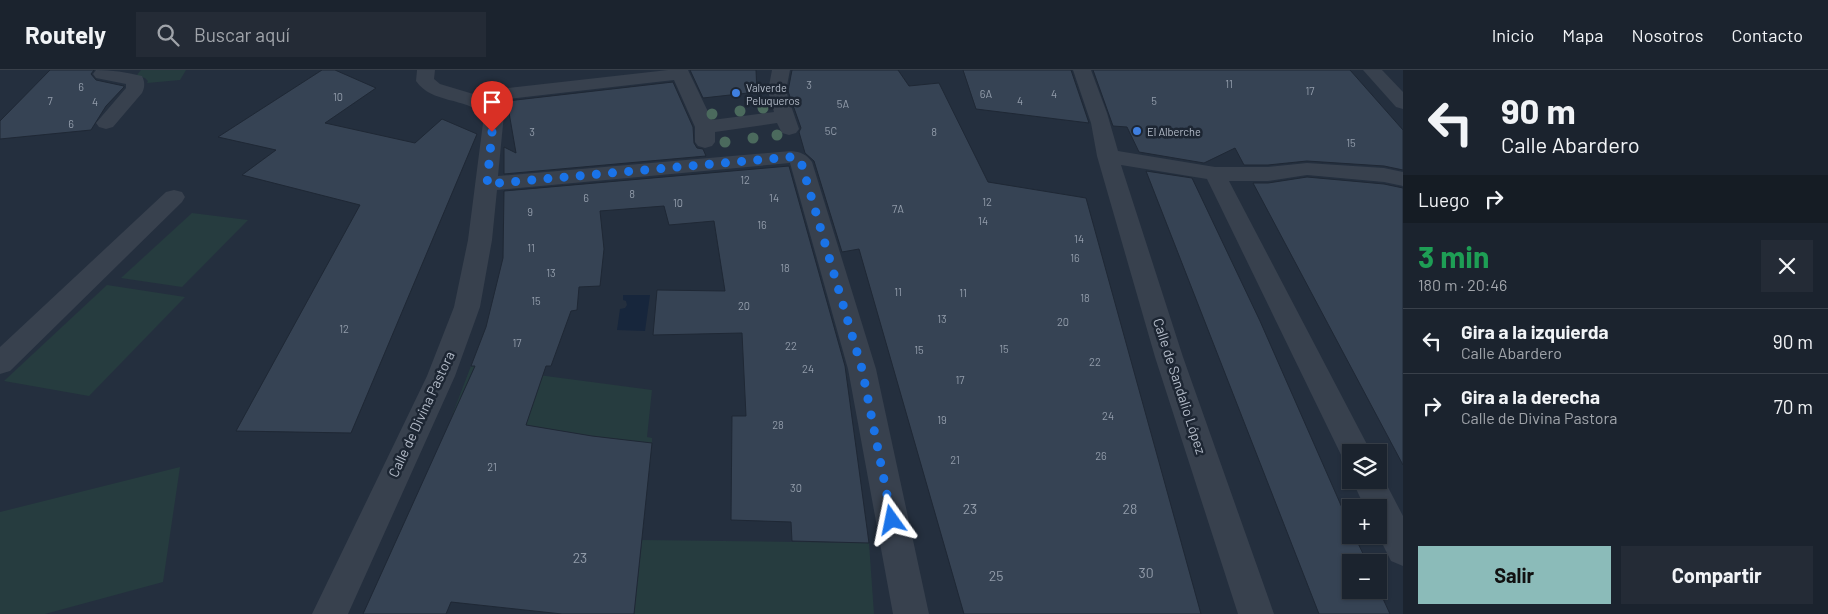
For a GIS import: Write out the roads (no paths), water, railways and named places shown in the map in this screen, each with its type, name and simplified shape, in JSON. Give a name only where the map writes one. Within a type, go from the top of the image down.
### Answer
[{"type":"street","points":[[426,70],[425,81],[431,88],[440,93],[480,98],[680,72],[705,134],[794,139]]},
{"type":"street","points":[[781,70],[777,90],[794,139],[862,369],[911,614]]},
{"type":"street","name":"Calle de Sandalio López","points":[[1082,70],[1099,119],[1108,156],[1169,357],[1256,614]]},
{"type":"street","points":[[1372,70],[1403,103]]},
{"type":"street","points":[[97,72],[135,80],[135,89],[106,124]]},
{"type":"street","name":"Calle de Divina Pastora","points":[[330,614],[441,376],[467,307],[480,240],[494,114],[480,98]]},
{"type":"street","points":[[487,184],[729,162],[797,158],[794,139]]},
{"type":"street","points":[[1108,156],[1215,174],[1268,174],[1307,169],[1384,175],[1403,179]]},
{"type":"street","points":[[1215,174],[1350,444]]},
{"type":"street","points":[[0,364],[174,197]]},
{"type":"street","points":[[1372,489],[1403,550]]},
{"type":"water","points":[[623,295],[650,295],[645,331],[617,330],[620,309],[625,308],[627,305],[626,301],[623,300]]},
{"type":"place","name":"Valverde Peluqueros","points":[[736,93]]},
{"type":"place","name":"El Alberche","points":[[1137,131]]}]
